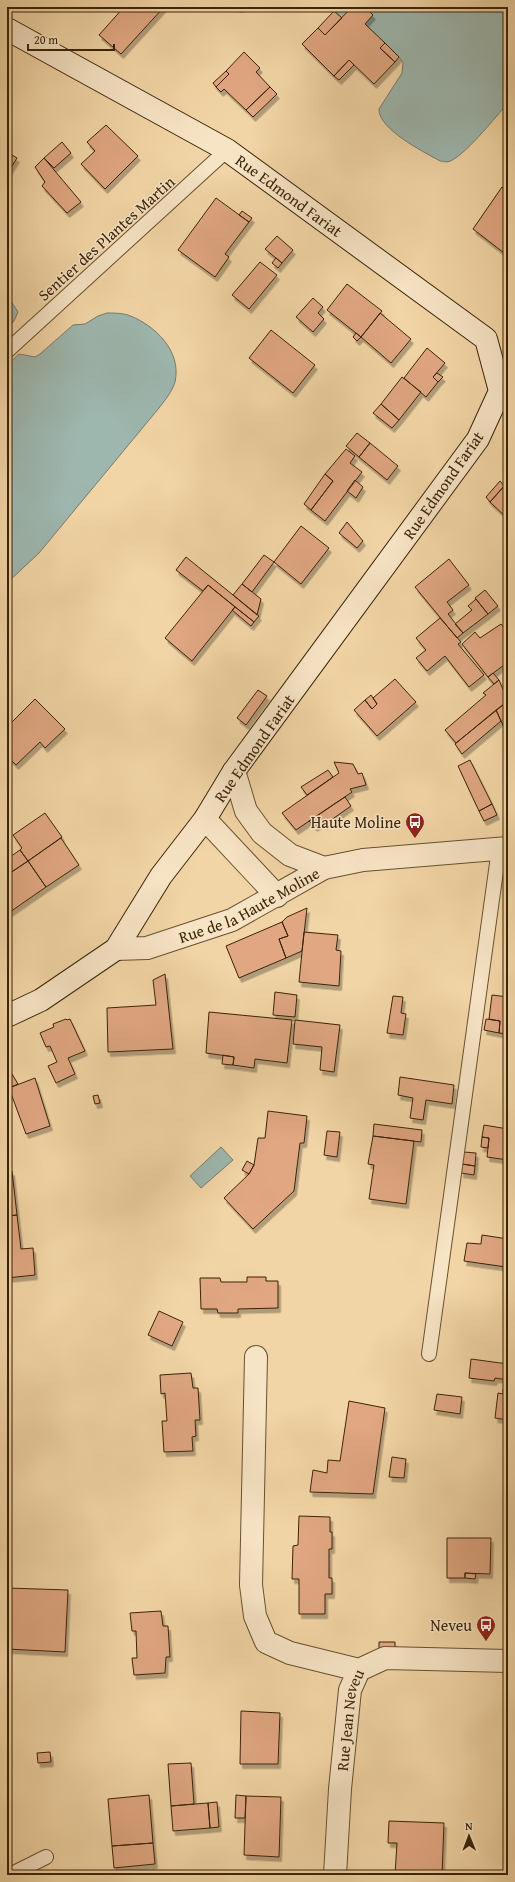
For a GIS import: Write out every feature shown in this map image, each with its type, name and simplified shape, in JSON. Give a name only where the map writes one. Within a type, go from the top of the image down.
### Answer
[{"type":"street","name":"Rue Edmond Fariat","points":[[7,28],[227,150],[486,339],[500,391],[478,439],[234,771],[205,819],[161,876],[116,949]]},
{"type":"street","points":[[234,771],[246,811],[262,833],[290,855],[324,868]]},
{"type":"street","points":[[205,819],[276,896]]},
{"type":"street","name":"Rue de la Haute Moline","points":[[116,949],[147,948],[232,920],[324,868],[363,860],[503,849]]},
{"type":"street","points":[[7,1016],[41,1000],[116,949]]},
{"type":"street","points":[[256,1357],[251,1585],[254,1616],[266,1642],[290,1653],[360,1670]]},
{"type":"street","name":"Rue Jean Neveu","points":[[335,1875],[340,1789],[350,1690],[360,1670],[385,1658],[508,1661]]},
{"type":"lane","name":"Sentier des Plantes Martin","points":[[7,351],[227,150]]},
{"type":"lane","points":[[428,1354],[503,849]]},
{"type":"lane","points":[[10,1875],[46,1857]]},
{"type":"water","points":[[227,7],[260,7],[243,12],[231,11]]},
{"type":"water","points":[[338,7],[352,7],[342,18],[334,11]]},
{"type":"water","points":[[365,7],[508,7],[508,103],[470,146],[453,159],[447,162],[440,161],[424,152],[394,132],[381,117],[379,109],[402,73],[403,63],[399,57],[365,24],[373,15]]},
{"type":"water","points":[[7,295],[18,312],[14,321],[7,328]]},
{"type":"water","points":[[107,313],[128,315],[138,319],[157,332],[170,350],[174,360],[176,371],[174,386],[159,408],[39,553],[7,583],[7,365],[19,354],[35,357],[73,325],[85,324],[98,316]]},
{"type":"water","points":[[221,1147],[233,1160],[201,1188],[190,1176]]},
{"type":"building","points":[[124,7],[164,7],[121,54],[99,35]]},
{"type":"building","points":[[352,7],[365,7],[373,15],[365,24],[385,43],[380,48],[395,62],[374,84],[349,60],[334,76],[302,44],[318,28],[325,35]]},
{"type":"building","points":[[334,11],[342,18],[325,35],[318,28]]},
{"type":"building","points":[[385,43],[399,57],[395,62],[380,48]]},
{"type":"building","points":[[244,52],[260,68],[256,72],[270,87],[246,110],[224,89],[221,92],[216,87],[229,74],[226,71]]},
{"type":"building","points":[[349,60],[354,65],[339,80],[334,76]]},
{"type":"building","points":[[226,71],[229,74],[216,87],[213,83]]},
{"type":"building","points":[[270,87],[277,94],[253,117],[246,110]]},
{"type":"building","points":[[106,125],[138,156],[105,189],[81,164],[95,151],[87,142]]},
{"type":"building","points":[[62,142],[71,153],[54,168],[44,158]]},
{"type":"building","points":[[7,152],[17,158],[7,174]]},
{"type":"building","points":[[44,158],[81,202],[67,213],[42,186],[45,182],[35,167]]},
{"type":"building","points":[[502,187],[508,192],[508,256],[473,229]]},
{"type":"building","points":[[216,198],[249,222],[225,254],[229,257],[215,277],[178,250]]},
{"type":"building","points":[[242,211],[252,218],[249,222],[239,215]]},
{"type":"building","points":[[277,236],[293,250],[282,263],[265,249]]},
{"type":"building","points":[[276,258],[282,263],[278,268],[272,263]]},
{"type":"building","points":[[260,262],[277,275],[249,309],[232,295]]},
{"type":"building","points":[[347,284],[382,311],[361,337],[327,310]]},
{"type":"building","points":[[313,298],[323,307],[318,313],[324,319],[313,332],[296,317]]},
{"type":"building","points":[[380,313],[411,339],[391,363],[361,337]]},
{"type":"building","points":[[271,330],[315,365],[293,393],[249,358]]},
{"type":"building","points":[[356,333],[361,337],[357,341],[353,337]]},
{"type":"building","points":[[427,348],[445,363],[433,377],[438,382],[426,397],[404,378]]},
{"type":"building","points":[[437,373],[443,377],[438,382],[433,377]]},
{"type":"building","points":[[402,377],[421,392],[399,420],[381,404]]},
{"type":"building","points":[[381,404],[399,420],[392,428],[373,413]]},
{"type":"building","points":[[357,433],[370,443],[359,457],[346,446]]},
{"type":"building","points":[[370,443],[398,466],[387,480],[359,457]]},
{"type":"building","points":[[346,449],[355,456],[350,463],[362,472],[325,521],[311,510],[333,481],[325,474]]},
{"type":"building","points":[[325,474],[333,481],[311,510],[304,504]]},
{"type":"building","points":[[355,480],[363,487],[356,498],[347,491]]},
{"type":"building","points":[[500,481],[504,486],[490,502],[486,497]]},
{"type":"building","points":[[508,482],[508,519],[490,502]]},
{"type":"building","points":[[347,522],[363,541],[357,548],[339,533]]},
{"type":"building","points":[[301,526],[329,548],[301,584],[274,562]]},
{"type":"building","points":[[264,555],[274,562],[252,592],[242,584]]},
{"type":"building","points":[[186,557],[259,616],[254,622],[208,585],[203,591],[176,570]]},
{"type":"building","points":[[449,559],[469,585],[447,602],[453,610],[448,614],[463,633],[457,638],[415,587]]},
{"type":"building","points":[[242,584],[261,599],[257,615],[233,595]]},
{"type":"building","points":[[208,585],[235,607],[192,661],[165,638]]},
{"type":"building","points":[[485,590],[498,606],[488,614],[475,598]]},
{"type":"building","points":[[476,599],[488,614],[463,633],[455,624],[472,610],[468,606]]},
{"type":"building","points":[[235,607],[254,622],[251,626],[232,610]]},
{"type":"building","points":[[440,618],[461,642],[458,644],[484,675],[469,687],[445,656],[427,671],[416,658],[426,650],[416,638]]},
{"type":"building","points":[[501,624],[508,633],[508,662],[488,677],[462,644],[475,632],[480,638]]},
{"type":"building","points":[[493,673],[499,680],[494,684],[488,677]]},
{"type":"building","points":[[395,679],[416,702],[377,736],[354,710],[365,700],[372,709],[377,704],[373,698]]},
{"type":"building","points":[[499,680],[508,701],[456,743],[445,730],[486,695],[483,693]]},
{"type":"building","points":[[258,690],[267,696],[246,725],[237,718]]},
{"type":"building","points":[[371,695],[377,704],[372,709],[365,700]]},
{"type":"building","points":[[35,699],[65,729],[45,748],[40,742],[16,765],[7,756],[7,727]]},
{"type":"building","points":[[508,701],[508,736],[496,710]]},
{"type":"building","points":[[496,710],[501,721],[462,754],[455,744]]},
{"type":"building","points":[[470,760],[492,804],[479,811],[458,766]]},
{"type":"building","points":[[334,762],[353,764],[358,774],[362,773],[366,785],[350,789],[352,792],[296,830],[282,813],[339,773]]},
{"type":"building","points":[[328,770],[333,777],[307,795],[301,787]]},
{"type":"building","points":[[345,797],[351,806],[324,825],[322,822],[315,827],[309,821]]},
{"type":"building","points":[[492,804],[497,815],[484,821],[479,811]]},
{"type":"building","points":[[45,813],[62,837],[28,861],[20,850],[22,848],[13,835]]},
{"type":"building","points":[[61,838],[79,865],[46,887],[28,861]]},
{"type":"building","points":[[20,850],[28,861],[7,875],[7,859]]},
{"type":"building","points":[[28,861],[46,887],[7,914],[7,875]]},
{"type":"building","points":[[307,908],[302,951],[286,958],[279,939],[288,936],[282,922],[287,917]]},
{"type":"building","points":[[282,922],[288,936],[279,939],[286,958],[239,978],[226,946]]},
{"type":"building","points":[[304,932],[338,935],[336,950],[341,951],[339,986],[299,982]]},
{"type":"building","points":[[165,974],[173,1049],[108,1052],[107,1008],[156,1005],[153,980]]},
{"type":"building","points":[[275,992],[297,995],[295,1017],[273,1015]]},
{"type":"building","points":[[492,995],[508,997],[508,1034],[499,1033],[500,1021],[489,1019]]},
{"type":"building","points":[[393,996],[403,997],[401,1013],[406,1014],[403,1035],[387,1033]]},
{"type":"building","points":[[209,1012],[292,1020],[287,1063],[255,1059],[254,1068],[233,1065],[234,1057],[206,1053]]},
{"type":"building","points":[[70,1019],[85,1051],[68,1058],[75,1074],[56,1083],[48,1066],[57,1062],[50,1046],[46,1047],[40,1033],[54,1027],[53,1024]]},
{"type":"building","points":[[486,1019],[500,1021],[499,1033],[484,1030]]},
{"type":"building","points":[[295,1020],[340,1025],[334,1072],[320,1070],[322,1047],[293,1044]]},
{"type":"building","points":[[223,1055],[234,1057],[233,1065],[222,1064]]},
{"type":"building","points":[[7,1066],[18,1084],[7,1089]]},
{"type":"building","points":[[400,1077],[454,1085],[452,1104],[426,1100],[423,1120],[410,1118],[413,1098],[398,1095]]},
{"type":"building","points":[[35,1078],[50,1126],[26,1134],[9,1088]]},
{"type":"building","points":[[98,1095],[100,1103],[95,1104],[93,1096]]},
{"type":"building","points":[[268,1111],[307,1116],[304,1143],[300,1143],[294,1191],[253,1229],[224,1198],[249,1174],[254,1165],[258,1138],[265,1138]]},
{"type":"building","points":[[374,1124],[422,1130],[421,1142],[373,1136]]},
{"type":"building","points":[[484,1125],[508,1129],[508,1160],[487,1157],[489,1138],[482,1137]]},
{"type":"building","points":[[327,1131],[340,1132],[337,1157],[324,1155]]},
{"type":"building","points":[[373,1136],[414,1141],[406,1204],[369,1199],[374,1165],[368,1164]]},
{"type":"building","points":[[482,1137],[489,1138],[488,1148],[481,1147]]},
{"type":"building","points":[[464,1152],[476,1153],[475,1166],[462,1164]]},
{"type":"building","points":[[247,1161],[254,1165],[249,1174],[242,1170]]},
{"type":"building","points":[[462,1164],[475,1166],[474,1175],[461,1173]]},
{"type":"building","points":[[7,1171],[12,1171],[17,1215],[7,1216]]},
{"type":"building","points":[[17,1215],[21,1249],[33,1248],[35,1275],[7,1278],[7,1216]]},
{"type":"building","points":[[482,1235],[508,1239],[508,1263],[506,1263],[506,1267],[464,1261],[467,1243],[481,1244]]},
{"type":"building","points":[[247,1277],[266,1277],[266,1281],[278,1281],[278,1308],[238,1309],[238,1313],[218,1313],[217,1309],[201,1309],[200,1278],[220,1278],[221,1282],[247,1282]]},
{"type":"building","points":[[159,1311],[183,1322],[172,1346],[148,1335]]},
{"type":"building","points":[[471,1359],[508,1364],[508,1380],[495,1378],[494,1381],[469,1378]]},
{"type":"building","points":[[191,1373],[193,1388],[198,1388],[200,1420],[195,1420],[196,1436],[192,1437],[193,1451],[164,1452],[162,1421],[167,1421],[165,1393],[161,1394],[160,1375]]},
{"type":"building","points":[[504,1386],[508,1387],[508,1391],[503,1390]]},
{"type":"building","points":[[503,1390],[508,1391],[508,1420],[495,1418],[498,1393],[503,1394]]},
{"type":"building","points":[[437,1394],[462,1397],[460,1414],[434,1410]]},
{"type":"building","points":[[349,1401],[385,1408],[373,1494],[310,1492],[313,1470],[327,1473],[328,1460],[340,1461]]},
{"type":"building","points":[[392,1457],[406,1459],[404,1478],[389,1477]]},
{"type":"building","points":[[299,1516],[330,1517],[332,1549],[329,1549],[329,1578],[332,1578],[332,1594],[325,1594],[325,1614],[299,1614],[299,1579],[292,1579],[293,1546],[298,1545]]},
{"type":"building","points":[[447,1538],[491,1538],[490,1574],[465,1573],[465,1578],[447,1578]]},
{"type":"building","points":[[465,1573],[476,1574],[475,1579],[465,1578]]},
{"type":"building","points":[[7,1588],[68,1590],[65,1652],[7,1649]]},
{"type":"building","points":[[161,1611],[163,1626],[168,1626],[170,1657],[166,1657],[165,1673],[134,1675],[132,1658],[137,1658],[136,1631],[132,1631],[130,1613]]},
{"type":"building","points":[[379,1642],[395,1642],[395,1651],[379,1650]]},
{"type":"building","points":[[241,1711],[280,1713],[278,1764],[240,1764]]},
{"type":"building","points":[[50,1752],[51,1762],[38,1763],[37,1753]]},
{"type":"building","points":[[191,1763],[194,1804],[171,1806],[168,1764]]},
{"type":"building","points":[[149,1795],[153,1843],[112,1846],[108,1799]]},
{"type":"building","points":[[236,1795],[246,1796],[245,1818],[235,1818]]},
{"type":"building","points":[[246,1796],[281,1797],[279,1857],[244,1855]]},
{"type":"building","points":[[217,1802],[219,1827],[210,1828],[208,1803]]},
{"type":"building","points":[[208,1803],[210,1828],[173,1831],[171,1806]]},
{"type":"building","points":[[389,1821],[444,1823],[442,1875],[395,1875],[397,1843],[388,1843]]},
{"type":"building","points":[[153,1843],[155,1864],[114,1868],[112,1846]]},
{"type":"place","name":"Haute Moline","points":[[415,839]]},
{"type":"place","name":"Neveu","points":[[486,1642]]}]
